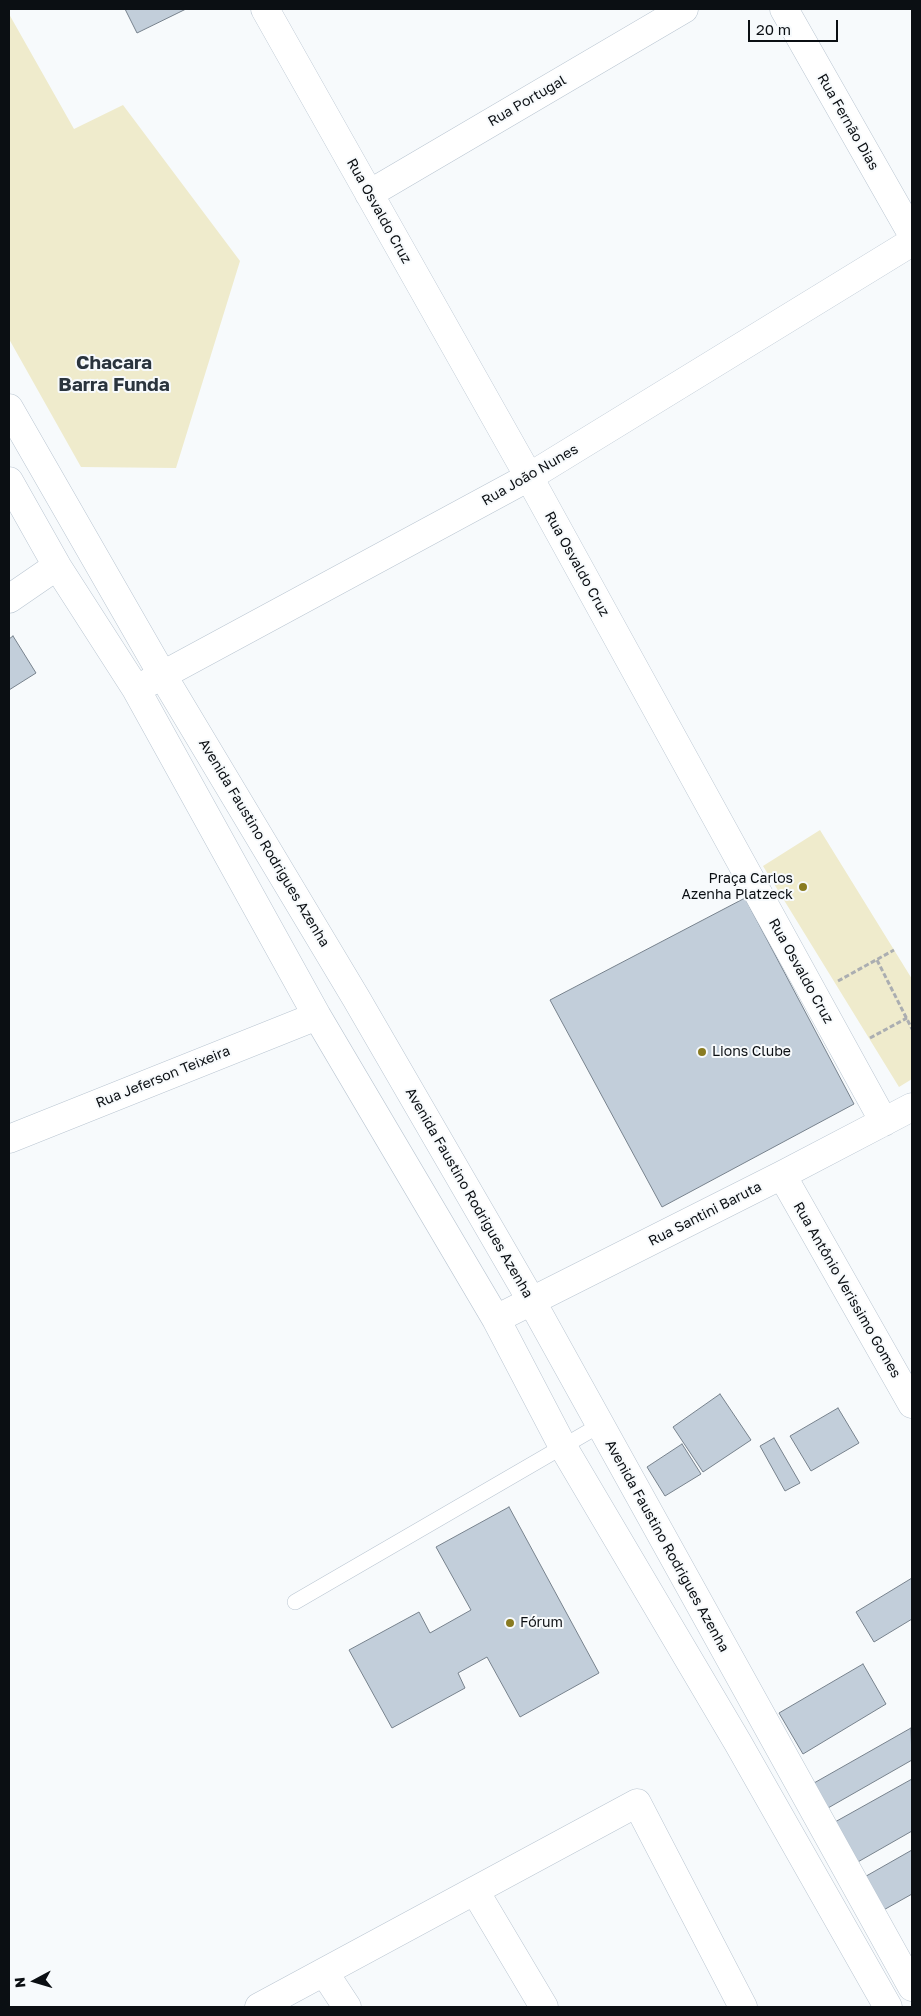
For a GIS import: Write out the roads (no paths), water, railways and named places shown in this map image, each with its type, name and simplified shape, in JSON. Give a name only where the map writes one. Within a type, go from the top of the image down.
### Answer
[{"type":"street","name":"Rua Osvaldo Cruz","points":[[265,9],[529,478],[884,1122]]},
{"type":"street","name":"Rua Portugal","points":[[369,194],[684,9]]},
{"type":"street","name":"Rua Fernão Dias","points":[[784,9],[912,234]]},
{"type":"street","name":"Rua João Nunes","points":[[136,689],[164,676],[529,478],[912,242]]},
{"type":"street","name":"Avenida Faustino Rodrigues Azenha","points":[[9,408],[164,676],[356,998],[531,1300],[912,1988]]},
{"type":"street","points":[[9,481],[57,566],[136,689],[317,1016],[496,1319],[562,1445],[688,1658],[886,2006],[912,1988]]},
{"type":"street","points":[[9,599],[57,566]]},
{"type":"street","name":"Rua Jeferson Teixeira","points":[[9,1139],[317,1016]]},
{"type":"street","name":"Rua Santini Baruta","points":[[496,1319],[782,1175],[912,1107]]},
{"type":"street","name":"Rua Antônio Verissimo Gomes","points":[[782,1175],[912,1404]]},
{"type":"street","points":[[688,1658],[721,1642]]},
{"type":"street","points":[[259,2007],[636,1804],[743,2007]]},
{"type":"street","points":[[475,1891],[544,2007]]},
{"type":"street","points":[[324,1972],[347,2007]]},
{"type":"lane","points":[[295,1602],[562,1445],[600,1425]]},
{"type":"place","name":"Praça Carlos Azenha Platzeck","points":[[803,887]]},
{"type":"place","name":"Lions Clube","points":[[702,1052]]},
{"type":"place","name":"Fórum","points":[[510,1623]]},
{"type":"district","name":"Chacara Barra Funda","points":[[114,374]]}]
